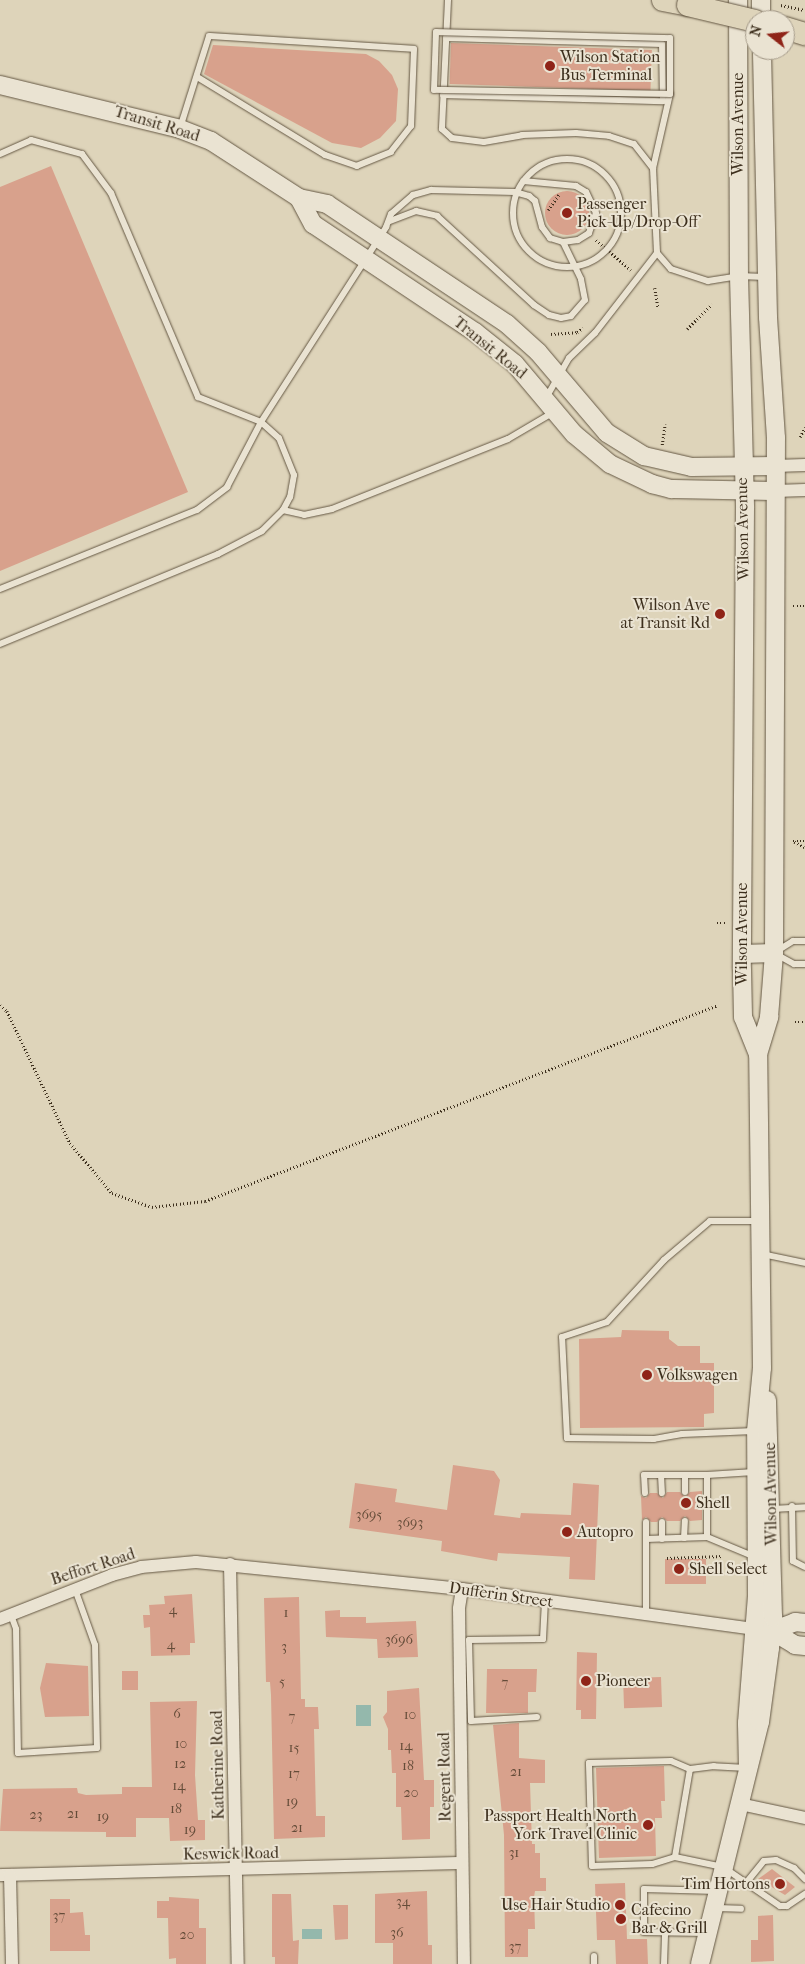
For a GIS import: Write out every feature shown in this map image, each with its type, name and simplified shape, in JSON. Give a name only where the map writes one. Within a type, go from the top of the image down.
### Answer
[{"type":"highway","points":[[662,0],[745,19]]},
{"type":"main road","name":"Wilson Avenue","points":[[738,0],[739,276],[744,491],[743,1017],[758,1054]]},
{"type":"main road","name":"Wilson Avenue","points":[[762,60],[767,277],[776,438],[774,953],[770,1017],[758,1054],[762,1368],[756,1431],[756,1557],[763,1630]]},
{"type":"main road","name":"Transit Road","points":[[0,86],[180,129],[212,142],[299,198],[327,204],[507,324],[538,352],[607,433],[644,456],[692,468],[775,466]]},
{"type":"main road","name":"Transit Road","points":[[299,198],[313,224],[482,337],[515,364],[590,450],[634,476],[671,488],[775,491]]},
{"type":"main road","points":[[742,954],[774,953]]},
{"type":"main road","name":"Wilson Avenue","points":[[700,1964],[748,1768],[747,1723],[763,1630],[771,1509],[769,1420],[762,1368]]},
{"type":"main road","name":"Dufferin Street","points":[[763,1630],[795,1622],[805,1623]]},
{"type":"main road","name":"Dufferin Street","points":[[763,1630],[794,1645],[805,1646]]},
{"type":"street","points":[[775,466],[805,465]]},
{"type":"street","points":[[775,491],[805,490]]},
{"type":"street","name":"Beffort Road","points":[[5,1617],[75,1589],[149,1566],[196,1562],[230,1564]]},
{"type":"street","name":"Dufferin Street","points":[[230,1564],[462,1589],[763,1630]]},
{"type":"street","name":"Katherine Road","points":[[230,1564],[238,1964]]},
{"type":"street","name":"Regent Road","points":[[462,1589],[466,1722],[462,1863],[464,1964]]},
{"type":"street","points":[[740,1804],[805,1818]]},
{"type":"street","name":"Keswick Road","points":[[5,1875],[462,1863]]},
{"type":"street","points":[[5,1875],[12,1964]]},
{"type":"lane","points":[[448,0],[442,129],[452,138],[484,142],[567,133],[609,136],[634,144],[653,168]]},
{"type":"lane","points":[[670,94],[434,90],[436,32],[670,38],[670,94],[653,168],[657,253],[671,269],[681,274],[708,281],[739,276],[767,277]]},
{"type":"lane","points":[[180,129],[209,36],[414,49],[411,126],[391,152],[357,166],[325,155],[197,77]]},
{"type":"lane","points":[[443,94],[663,101],[662,44],[446,38]]},
{"type":"lane","points":[[0,154],[31,140],[82,154],[111,193],[198,397],[261,422],[279,438],[294,475],[290,497],[283,510],[262,531],[218,554],[0,644]]},
{"type":"lane","points":[[560,158],[591,164],[612,180],[622,204],[620,229],[608,250],[575,268],[540,261],[522,245],[512,220],[515,192],[533,168],[560,158]]},
{"type":"lane","points":[[0,590],[197,510],[227,487],[261,422],[390,221],[391,214],[402,203],[423,191],[515,192],[528,196],[535,201],[542,226],[550,238],[563,242],[578,240],[589,233],[596,213],[586,192],[576,186],[523,181]]},
{"type":"lane","points":[[390,221],[416,211],[437,216],[548,315],[572,316],[585,300],[585,292],[563,242]]},
{"type":"lane","points":[[283,510],[304,515],[332,509],[508,439],[550,404],[558,376],[569,358],[595,333],[657,253]]},
{"type":"lane","points":[[805,941],[793,941],[774,953],[794,964],[805,964]]},
{"type":"lane","points":[[756,1431],[682,1434],[654,1439],[566,1438],[562,1337],[607,1322],[664,1260],[710,1222],[761,1221]]},
{"type":"lane","points":[[761,1254],[805,1263]]},
{"type":"lane","points":[[645,1493],[644,1475],[707,1475],[756,1472]]},
{"type":"lane","points":[[661,1475],[662,1493]]},
{"type":"lane","points":[[685,1475],[685,1492]]},
{"type":"lane","points":[[707,1475],[707,1537]]},
{"type":"lane","points":[[792,1506],[793,1562],[805,1567]]},
{"type":"lane","points":[[771,1509],[792,1506],[805,1507]]},
{"type":"lane","points":[[684,1538],[685,1521]]},
{"type":"lane","points":[[646,1522],[646,1615]]},
{"type":"lane","points":[[662,1522],[662,1539]]},
{"type":"lane","points":[[646,1539],[707,1537],[756,1557]]},
{"type":"lane","points":[[5,1617],[16,1629],[18,1753],[97,1748],[95,1645],[75,1589]]},
{"type":"lane","points":[[465,1666],[469,1640],[543,1639],[545,1601]]},
{"type":"lane","points":[[466,1722],[537,1718]]},
{"type":"lane","points":[[748,1768],[714,1766],[690,1769],[670,1761],[590,1763],[592,1866],[652,1864],[675,1857],[724,1868],[780,1906],[788,1906],[805,1894]]},
{"type":"lane","points":[[675,1857],[690,1769]]},
{"type":"lane","points":[[746,1883],[764,1861],[776,1860],[794,1868],[805,1879]]},
{"type":"lane","points":[[707,1933],[644,1932],[644,1889],[715,1900],[740,1909]]},
{"type":"lane","points":[[664,1964],[665,1932]]},
{"type":"lane","points":[[594,1956],[594,1964]]},
{"type":"path","points":[[781,5],[805,10]]},
{"type":"path","points":[[549,219],[552,200],[567,193]]},
{"type":"path","points":[[589,233],[632,270],[626,276]]},
{"type":"path","points":[[655,288],[658,308]]},
{"type":"path","points":[[687,329],[712,304]]},
{"type":"path","points":[[551,334],[577,332],[589,324]]},
{"type":"path","points":[[660,452],[665,435],[664,424]]},
{"type":"path","points":[[800,437],[805,427]]},
{"type":"path","points":[[793,606],[804,605]]},
{"type":"path","points":[[804,848],[793,841],[805,841]]},
{"type":"path","points":[[0,1005],[7,1011],[70,1143],[112,1192],[152,1207],[205,1201],[718,1005]]},
{"type":"path","points":[[795,1022],[805,1022]]},
{"type":"path","points":[[667,1558],[724,1556]]},
{"type":"water","points":[[356,1705],[371,1705],[371,1726],[356,1726]]},
{"type":"water","points":[[302,1929],[322,1929],[322,1939],[302,1939]]},
{"type":"building","name":"Wilson Station Bus Terminal","points":[[451,43],[652,50],[650,91],[450,84]]},
{"type":"building","points":[[213,45],[366,54],[379,61],[392,75],[398,89],[396,121],[380,138],[361,148],[332,143],[204,74]]},
{"type":"building","points":[[51,166],[188,492],[0,571],[0,187]]},
{"type":"building","name":"Passenger Pick-Up/Drop-Off","points":[[563,191],[571,191],[583,197],[589,213],[583,229],[571,235],[563,235],[551,229],[545,217],[545,209],[551,197]]},
{"type":"building","name":"Volkswagen","points":[[622,1330],[669,1331],[669,1339],[678,1346],[700,1346],[700,1363],[714,1363],[714,1413],[704,1414],[704,1427],[580,1428],[579,1339],[621,1337]]},
{"type":"building","points":[[453,1465],[494,1471],[500,1480],[494,1515],[520,1518],[521,1513],[571,1515],[573,1483],[599,1485],[595,1580],[569,1579],[570,1557],[498,1553],[497,1561],[441,1551],[442,1541],[349,1528],[355,1483],[397,1489],[395,1502],[447,1510]]},
{"type":"building","points":[[702,1491],[702,1520],[690,1521],[685,1516],[680,1521],[667,1521],[662,1517],[657,1522],[651,1522],[646,1517],[642,1520],[641,1496],[646,1498],[650,1493],[657,1493],[663,1498],[667,1492],[680,1492],[685,1497],[690,1492]]},
{"type":"building","points":[[665,1559],[706,1559],[706,1584],[665,1584]]},
{"type":"building","points":[[192,1594],[195,1643],[190,1643],[190,1655],[151,1656],[150,1627],[144,1628],[143,1615],[150,1615],[149,1605],[165,1604],[164,1596]]},
{"type":"building","points":[[299,1597],[301,1699],[305,1699],[305,1707],[318,1707],[319,1729],[314,1729],[316,1816],[325,1816],[325,1837],[274,1839],[271,1695],[270,1682],[266,1682],[264,1598]]},
{"type":"building","points":[[340,1610],[340,1617],[366,1617],[366,1623],[416,1621],[418,1657],[378,1658],[377,1639],[326,1637],[325,1611]]},
{"type":"building","name":"Pioneer","points":[[577,1652],[597,1653],[596,1719],[581,1719],[581,1710],[576,1710]]},
{"type":"building","points":[[46,1663],[88,1666],[89,1716],[45,1717],[40,1688]]},
{"type":"building","points":[[487,1669],[537,1669],[536,1692],[528,1692],[528,1713],[486,1713]]},
{"type":"building","points":[[122,1671],[138,1671],[138,1690],[122,1690]]},
{"type":"building","points":[[661,1677],[662,1707],[624,1708],[623,1678]]},
{"type":"building","points":[[419,1688],[424,1780],[434,1780],[434,1807],[430,1807],[430,1839],[402,1840],[401,1807],[396,1807],[396,1773],[392,1773],[391,1750],[388,1750],[388,1729],[383,1717],[387,1712],[387,1691]]},
{"type":"building","points":[[197,1701],[195,1775],[198,1820],[205,1820],[205,1840],[170,1841],[169,1818],[136,1818],[136,1837],[106,1837],[106,1832],[0,1831],[3,1789],[77,1788],[78,1793],[86,1795],[122,1794],[122,1787],[152,1787],[150,1702]]},
{"type":"building","points":[[519,1723],[519,1758],[545,1760],[545,1783],[530,1783],[532,1844],[535,1844],[535,1853],[540,1853],[540,1878],[546,1878],[546,1891],[535,1891],[535,1929],[528,1929],[528,1957],[505,1957],[504,1835],[493,1725]]},
{"type":"building","points":[[664,1766],[665,1801],[661,1801],[662,1818],[655,1818],[656,1856],[599,1858],[596,1768]]},
{"type":"building","name":"Tim Hortons","points":[[772,1869],[795,1887],[785,1895],[758,1879]]},
{"type":"building","points":[[625,1883],[627,1939],[647,1939],[648,1964],[616,1964],[615,1940],[597,1940],[595,1884]]},
{"type":"building","points":[[427,1891],[428,1945],[432,1945],[432,1964],[393,1964],[393,1943],[375,1943],[375,1894]]},
{"type":"building","points":[[272,1894],[291,1894],[293,1941],[299,1940],[298,1964],[275,1964],[275,1957],[272,1957]]},
{"type":"building","points":[[169,1897],[199,1899],[199,1928],[206,1928],[206,1964],[176,1964],[176,1958],[169,1959],[168,1918],[157,1918],[157,1901],[169,1901]]},
{"type":"building","points":[[50,1899],[70,1899],[70,1913],[83,1912],[85,1935],[90,1935],[90,1951],[50,1951]]},
{"type":"building","points":[[333,1905],[348,1905],[348,1939],[335,1940]]},
{"type":"building","points":[[773,1915],[774,1961],[751,1962],[751,1940],[758,1940],[758,1916]]},
{"type":"place","name":"Wilson Station Bus Terminal","points":[[550,66]]},
{"type":"place","name":"Passenger Pick-Up/Drop-Off","points":[[567,213]]},
{"type":"place","name":"Wilson Ave at Transit Rd","points":[[720,614]]},
{"type":"place","name":"Volkswagen","points":[[647,1375]]},
{"type":"place","name":"Shell","points":[[686,1503]]},
{"type":"place","name":"Autopro","points":[[567,1532]]},
{"type":"place","name":"Shell Select","points":[[679,1569]]},
{"type":"place","name":"Pioneer","points":[[586,1681]]},
{"type":"place","name":"Passport Health North York Travel Clinic","points":[[648,1825]]},
{"type":"place","name":"Tim Hortons","points":[[780,1884]]},
{"type":"place","name":"Use Hair Studio","points":[[620,1905]]},
{"type":"place","name":"Cafecino Bar & Grill","points":[[621,1919]]}]
